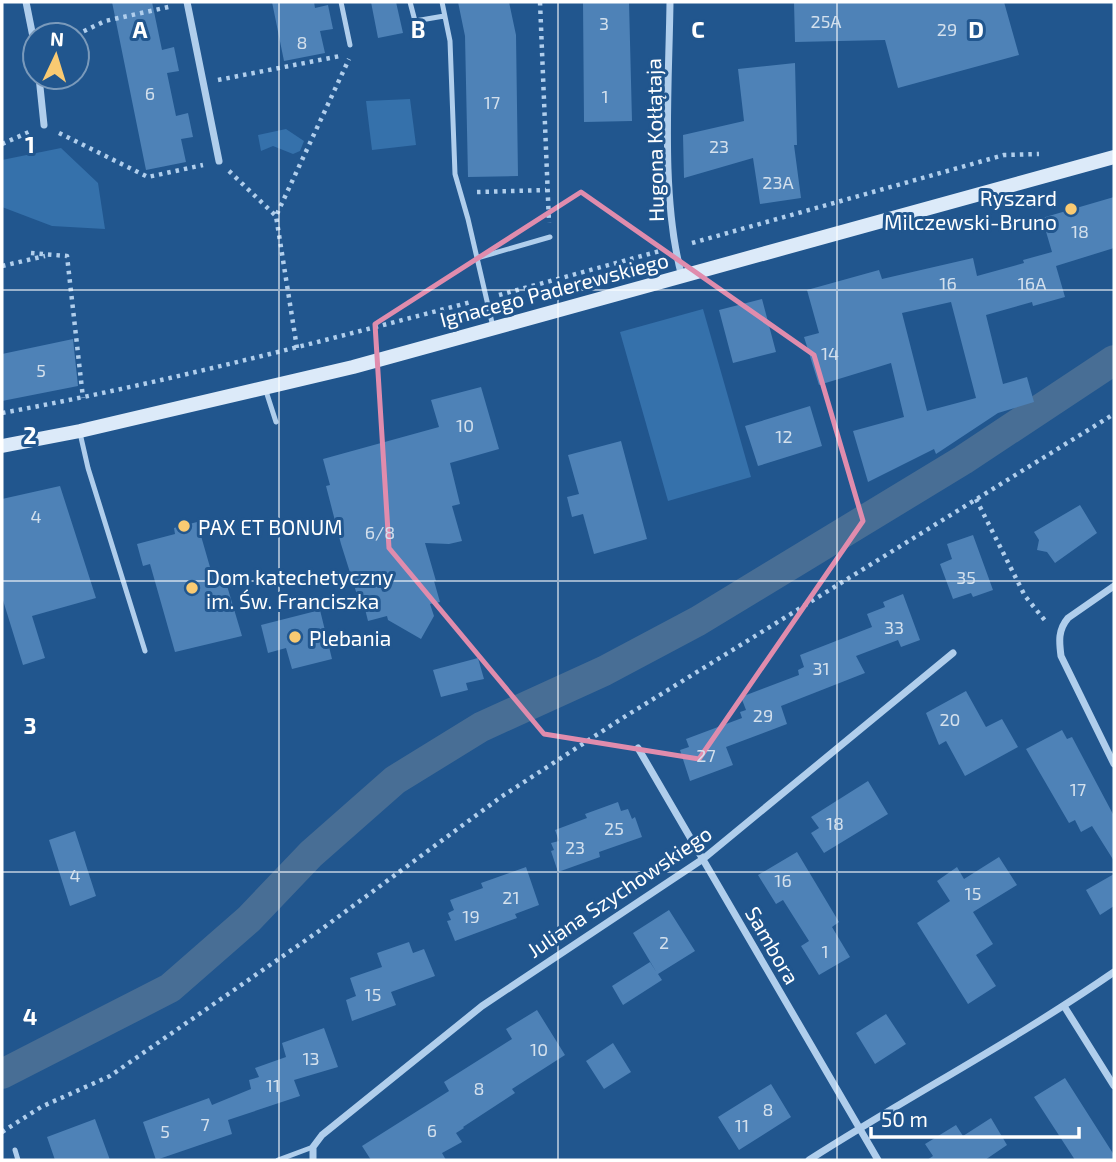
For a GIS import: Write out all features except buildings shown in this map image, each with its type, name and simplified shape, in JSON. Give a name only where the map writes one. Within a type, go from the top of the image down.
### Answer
[{"type":"main road","name":"Ignacego Paderewskiego","points":[[2,446],[80,431],[353,367],[1114,157]]},
{"type":"street","points":[[26,2],[30,21]]},
{"type":"street","points":[[187,2],[219,161]]},
{"type":"street","name":"Hugona Kołłątaja","points":[[670,2],[669,174],[675,247],[682,276]]},
{"type":"street","points":[[40,91],[44,125]]},
{"type":"street","points":[[1114,586],[1068,618],[1062,625],[1058,638],[1061,656],[1114,764]]},
{"type":"street","name":"Juliana Szychowskiego","points":[[313,1147],[322,1135],[482,1006],[703,859],[953,653]]},
{"type":"street","name":"Sambora","points":[[638,748],[878,1160]]},
{"type":"street","points":[[809,1160],[1064,1006],[1114,972]]},
{"type":"street","points":[[1064,1006],[1114,1086]]},
{"type":"street","points":[[313,1147],[313,1160]]},
{"type":"lane","points":[[341,2],[350,45]]},
{"type":"lane","points":[[410,2],[415,21],[444,16]]},
{"type":"lane","points":[[442,2],[450,41],[455,174],[494,327]]},
{"type":"lane","points":[[477,258],[550,237]]},
{"type":"lane","points":[[265,388],[276,422]]},
{"type":"lane","points":[[80,431],[88,468],[145,651]]},
{"type":"lane","points":[[278,1160],[313,1147]]},
{"type":"lane","points":[[15,1150],[18,1160]]},
{"type":"path","points":[[91,28],[104,21],[187,2]]},
{"type":"path","points":[[540,2],[550,237]]},
{"type":"path","points":[[203,83],[352,53],[276,216],[297,348]]},
{"type":"path","points":[[2,144],[44,125],[148,177],[219,161],[276,216]]},
{"type":"path","points":[[30,132],[34,153]]},
{"type":"path","points":[[2,413],[83,398],[297,348],[675,247],[1004,155]]},
{"type":"path","points":[[460,192],[546,190]]},
{"type":"path","points":[[31,253],[68,256],[83,398]]},
{"type":"path","points":[[2,266],[50,255]]},
{"type":"path","points":[[2,1132],[41,1107],[110,1076],[319,930],[501,797],[621,719],[1114,414]]},
{"type":"path","points":[[976,499],[1026,596],[1058,638]]},
{"type":"highlighted area","points":[[581,192],[814,355],[863,521],[699,759],[544,734],[389,548],[375,324]]},
{"type":"shaded area","points":[[410,99],[416,145],[372,150],[366,101]]},
{"type":"shaded area","points":[[286,129],[304,141],[300,151],[293,154],[273,146],[261,151],[258,135]]},
{"type":"shaded area","points":[[61,148],[98,183],[105,229],[52,226],[2,207],[2,160]]},
{"type":"shaded area","points":[[703,309],[751,477],[668,501],[620,332]]},
{"type":"waterway","points":[[2,1074],[170,988],[249,919],[311,854],[395,780],[481,727],[604,671],[698,621],[963,460],[1114,360]]},
{"type":"place","name":"Ryszard Milczewski-Bruno","points":[[1071,209]]},
{"type":"place","name":"PAX ET BONUM","points":[[184,526]]},
{"type":"place","name":"Dom katechetyczny im. Św. Franciszka","points":[[192,588]]},
{"type":"place","name":"Plebania","points":[[295,637]]}]
